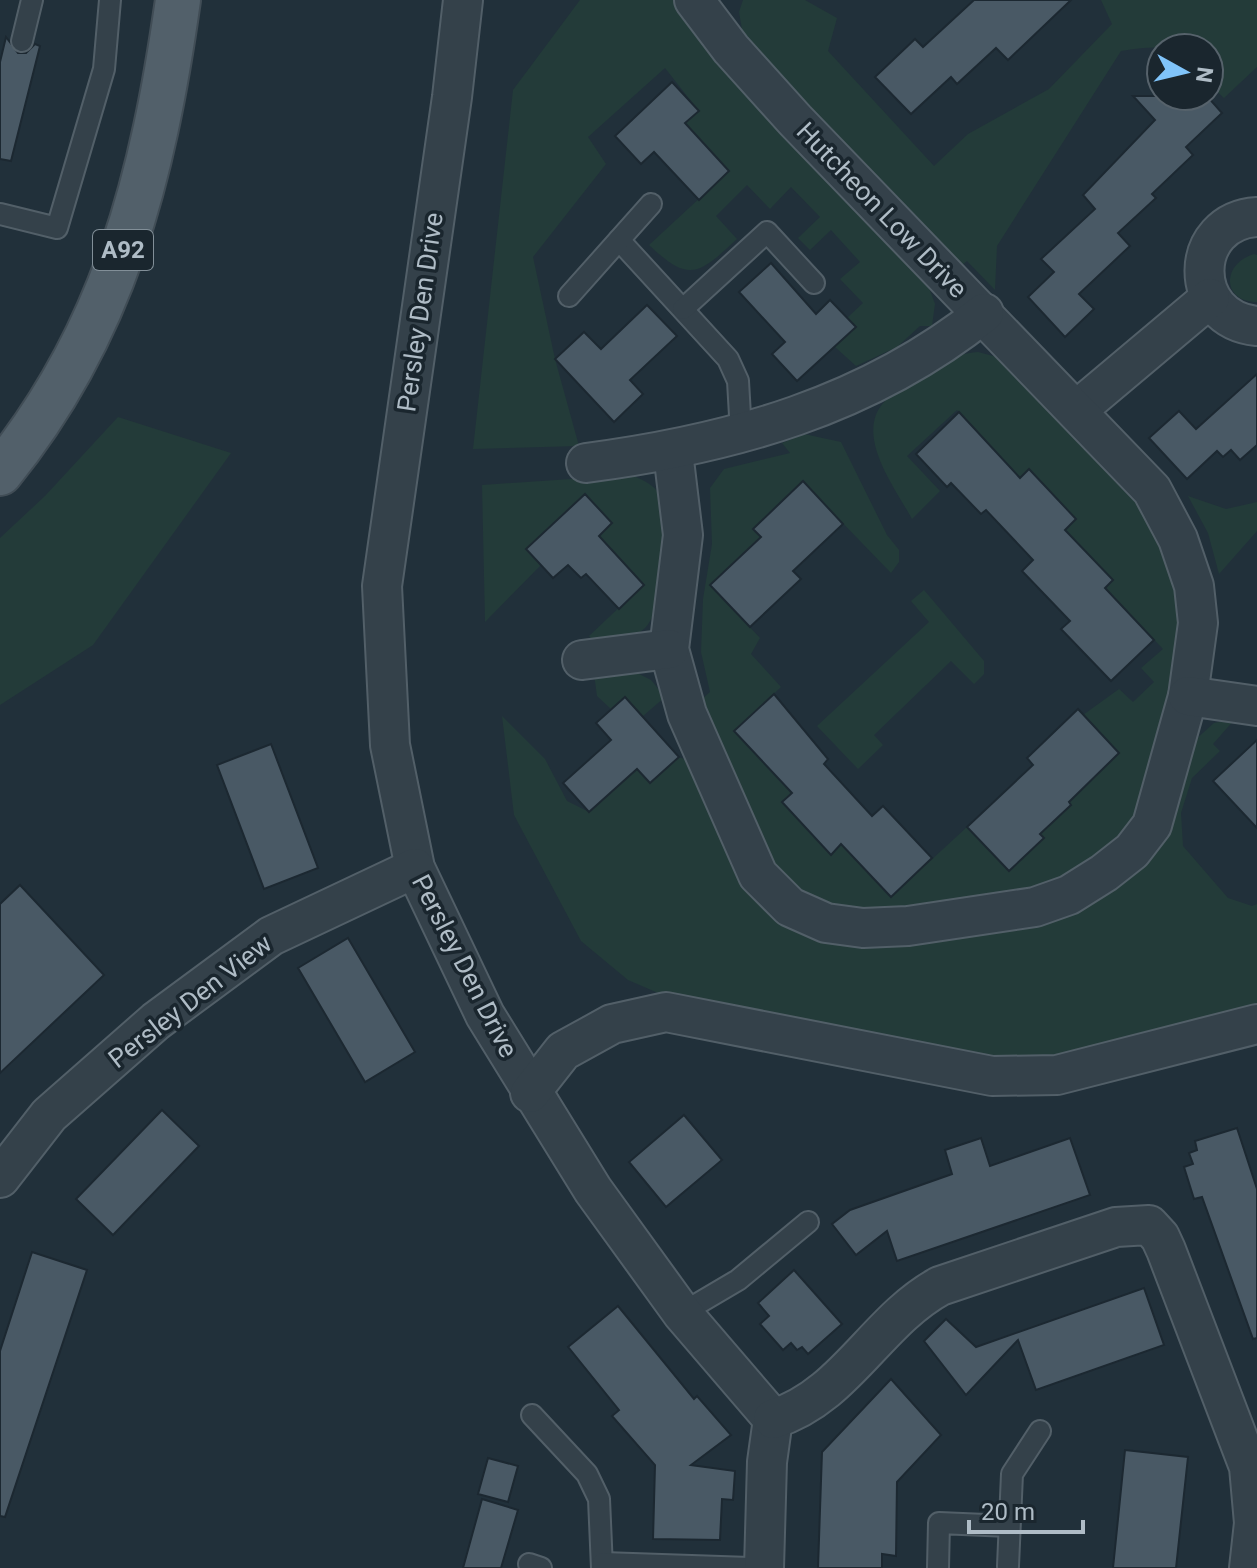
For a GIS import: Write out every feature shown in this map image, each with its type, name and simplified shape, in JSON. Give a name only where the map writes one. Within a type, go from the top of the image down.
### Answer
[{"type":"main road","name":"A92","points":[[0,473],[36,428],[70,375],[100,313],[135,211],[163,102],[178,0]]},
{"type":"street","name":"Persley Den Drive","points":[[463,0],[382,586],[390,745],[415,868],[485,1015],[530,1093],[593,1190],[682,1313],[773,1419]]},
{"type":"street","name":"Hutcheon Low Drive","points":[[673,452],[683,535],[669,649],[687,714],[758,875],[790,907],[826,923],[863,928],[908,926],[1035,907],[1069,895],[1132,851],[1152,825],[1188,696],[1198,623],[1194,586],[1178,539],[1152,490],[1078,409],[984,313],[947,280],[795,120],[731,49],[696,1]]},
{"type":"street","points":[[1257,217],[1236,221],[1210,246],[1204,272],[1210,298],[1222,312],[1237,322],[1257,326]]},
{"type":"street","points":[[1078,409],[1210,298]]},
{"type":"street","points":[[586,463],[673,452],[843,400],[915,363],[984,313]]},
{"type":"street","points":[[582,660],[669,649]]},
{"type":"street","points":[[1188,696],[1257,706]]},
{"type":"street","name":"Persley Den View","points":[[0,1178],[49,1115],[156,1021],[271,936],[415,868]]},
{"type":"street","points":[[530,1093],[563,1051],[612,1024],[666,1012],[992,1076],[1057,1075],[1257,1024]]},
{"type":"street","points":[[764,1568],[767,1462],[773,1419],[798,1411],[828,1391],[917,1298],[940,1286],[1116,1227],[1149,1225],[1166,1250],[1249,1467],[1254,1523],[1249,1568]]},
{"type":"lane","points":[[22,41],[32,0]]},
{"type":"lane","points":[[0,214],[57,228],[104,69],[110,0]]},
{"type":"lane","points":[[569,296],[651,204]]},
{"type":"lane","points":[[683,309],[767,232],[814,283]]},
{"type":"lane","points":[[619,240],[728,359],[738,381],[741,433]]},
{"type":"lane","points":[[682,1313],[738,1280],[808,1222]]},
{"type":"lane","points":[[532,1415],[587,1474],[599,1499],[602,1566],[750,1568]]},
{"type":"lane","points":[[1008,1566],[1012,1474],[1040,1431]]},
{"type":"lane","points":[[938,1568],[939,1523],[1009,1526]]},
{"type":"green space","points":[[580,0],[676,0],[782,131],[929,288],[935,304],[932,326],[920,326],[897,347],[856,366],[835,347],[855,328],[847,318],[863,303],[840,279],[860,262],[831,230],[810,250],[798,238],[820,217],[791,187],[770,209],[747,185],[716,216],[737,239],[703,267],[694,270],[675,265],[649,245],[729,171],[685,123],[698,110],[665,68],[588,137],[606,164],[533,257],[555,359],[579,446],[473,449],[513,90]]},
{"type":"green space","points":[[743,0],[805,0],[837,18],[828,51],[934,166],[968,134],[1049,89],[1112,24],[1101,0],[1257,0],[1257,67],[1225,97],[1225,32],[1145,32],[1145,48],[1121,51],[997,246],[995,290],[967,261],[960,267],[743,35],[739,12]]},
{"type":"green space","points":[[1257,255],[1257,302],[1237,296],[1230,282],[1236,266]]},
{"type":"green space","points":[[978,352],[997,357],[1138,505],[1161,546],[1176,589],[1181,628],[1176,673],[1134,818],[1118,843],[1032,897],[864,911],[830,907],[799,892],[772,865],[724,775],[724,748],[701,700],[710,692],[701,652],[703,599],[712,544],[710,488],[724,469],[790,453],[782,443],[804,434],[841,442],[887,535],[899,550],[899,562],[891,573],[803,482],[754,529],[761,537],[711,586],[760,638],[751,654],[781,687],[734,732],[794,791],[783,803],[831,854],[841,844],[891,897],[967,827],[1009,871],[1044,838],[1040,834],[1071,805],[1069,802],[1119,754],[1083,715],[1119,689],[1133,702],[1154,682],[1141,668],[1163,649],[1105,588],[1112,580],[1065,530],[1076,519],[1030,470],[1017,480],[957,410],[907,456],[940,491],[912,519],[880,460],[873,428],[877,413],[886,400],[899,391],[961,355]]},
{"type":"green space","points":[[118,417],[231,453],[93,645],[0,705],[0,538],[45,496]]},
{"type":"green space","points":[[631,475],[654,488],[661,496],[665,512],[666,546],[661,585],[646,627],[622,639],[594,642],[589,636],[644,584],[599,536],[527,549],[541,565],[485,622],[482,485]]},
{"type":"green space","points":[[1188,496],[1226,509],[1257,502],[1257,531],[1219,574],[1208,533]]},
{"type":"green space","points":[[924,590],[984,661],[984,674],[974,684],[951,661],[874,735],[883,745],[858,769],[817,726],[929,622],[911,601]]},
{"type":"green space","points":[[633,671],[651,680],[665,697],[643,716],[625,697],[611,709],[597,696],[594,674]]},
{"type":"green space","points":[[502,716],[545,759],[567,801],[589,812],[637,769],[650,783],[679,757],[692,762],[784,925],[1114,879],[1142,867],[1168,828],[1194,741],[1214,723],[1235,719],[1213,744],[1220,751],[1192,778],[1181,813],[1183,846],[1228,898],[1252,906],[1257,904],[1257,1006],[1070,1055],[988,1062],[672,999],[628,980],[581,941],[514,815]]},
{"type":"building","points":[[974,0],[1071,0],[1008,60],[996,48],[957,84],[951,77],[911,114],[875,77],[915,39],[923,47]]},
{"type":"building","points":[[6,37],[18,53],[26,53],[35,44],[40,46],[11,161],[0,159],[0,62]]},
{"type":"building","points":[[672,82],[699,111],[685,123],[729,171],[699,200],[654,152],[641,164],[615,136]]},
{"type":"building","points":[[1133,96],[1145,96],[1145,109]]},
{"type":"building","points":[[1148,112],[1222,113],[1186,147],[1193,155],[1152,194],[1156,198],[1118,233],[1130,246],[1079,294],[1094,309],[1065,337],[1028,297],[1054,272],[1041,259],[1095,209],[1083,195],[1155,120]]},
{"type":"building","points":[[771,263],[816,314],[830,300],[856,327],[797,381],[772,354],[785,342],[739,292]]},
{"type":"building","points":[[647,305],[677,336],[630,380],[643,394],[614,422],[555,359],[584,332],[601,349]]},
{"type":"building","points":[[1257,374],[1257,445],[1240,460],[1231,450],[1223,457],[1217,451],[1187,479],[1149,438],[1179,411],[1196,429]]},
{"type":"building","points":[[959,412],[1020,478],[1029,469],[1076,519],[1065,530],[1113,580],[1105,588],[1154,640],[1111,681],[1061,629],[1070,621],[1022,571],[1033,560],[986,510],[981,514],[951,483],[947,487],[916,454]]},
{"type":"building","points":[[803,481],[843,524],[793,571],[801,579],[750,627],[710,585],[761,537],[753,529]]},
{"type":"building","points":[[585,494],[612,523],[599,536],[644,585],[619,609],[586,574],[581,578],[568,565],[553,578],[526,549]]},
{"type":"building","points":[[774,694],[828,759],[824,764],[872,816],[883,806],[932,858],[891,897],[841,844],[831,855],[782,802],[792,793],[734,731]]},
{"type":"building","points":[[625,697],[679,757],[650,783],[637,769],[589,812],[563,783],[611,740],[596,723]]},
{"type":"building","points":[[1078,709],[1119,753],[1069,802],[1071,805],[1040,834],[1044,838],[1009,871],[967,827],[1033,765],[1027,758]]},
{"type":"building","points":[[1257,740],[1257,828],[1213,781]]},
{"type":"building","points":[[271,744],[318,868],[264,889],[217,765]]},
{"type":"building","points":[[20,885],[104,975],[0,1073],[0,904]]},
{"type":"building","points":[[348,938],[415,1052],[365,1082],[298,968]]},
{"type":"building","points":[[162,1110],[199,1146],[113,1235],[76,1199]]},
{"type":"building","points":[[684,1115],[722,1160],[666,1207],[629,1162]]},
{"type":"building","points":[[1237,1128],[1257,1189],[1257,1338],[1253,1339],[1202,1197],[1194,1199],[1184,1167],[1193,1164],[1189,1153],[1197,1150],[1195,1141]]},
{"type":"building","points":[[981,1138],[990,1166],[1070,1138],[1090,1195],[897,1261],[887,1231],[856,1255],[832,1224],[850,1210],[952,1174],[945,1150]]},
{"type":"building","points":[[32,1252],[87,1270],[5,1517],[0,1516],[0,1351]]},
{"type":"building","points":[[794,1270],[842,1324],[808,1354],[802,1347],[797,1350],[791,1343],[783,1350],[760,1324],[769,1316],[758,1303]]},
{"type":"building","points":[[1144,1288],[1164,1345],[1036,1390],[1018,1340],[966,1395],[924,1341],[946,1319],[976,1347]]},
{"type":"building","points":[[618,1306],[694,1399],[697,1396],[731,1435],[691,1465],[735,1471],[733,1500],[722,1499],[720,1540],[653,1539],[655,1465],[612,1416],[619,1410],[568,1347]]},
{"type":"building","points":[[891,1379],[941,1435],[897,1482],[896,1556],[882,1554],[882,1568],[818,1568],[822,1452]]},
{"type":"building","points":[[1125,1450],[1188,1457],[1176,1568],[1113,1568]]},
{"type":"building","points":[[488,1458],[518,1466],[508,1502],[478,1494]]},
{"type":"building","points":[[482,1499],[518,1510],[501,1568],[463,1568]]}]
